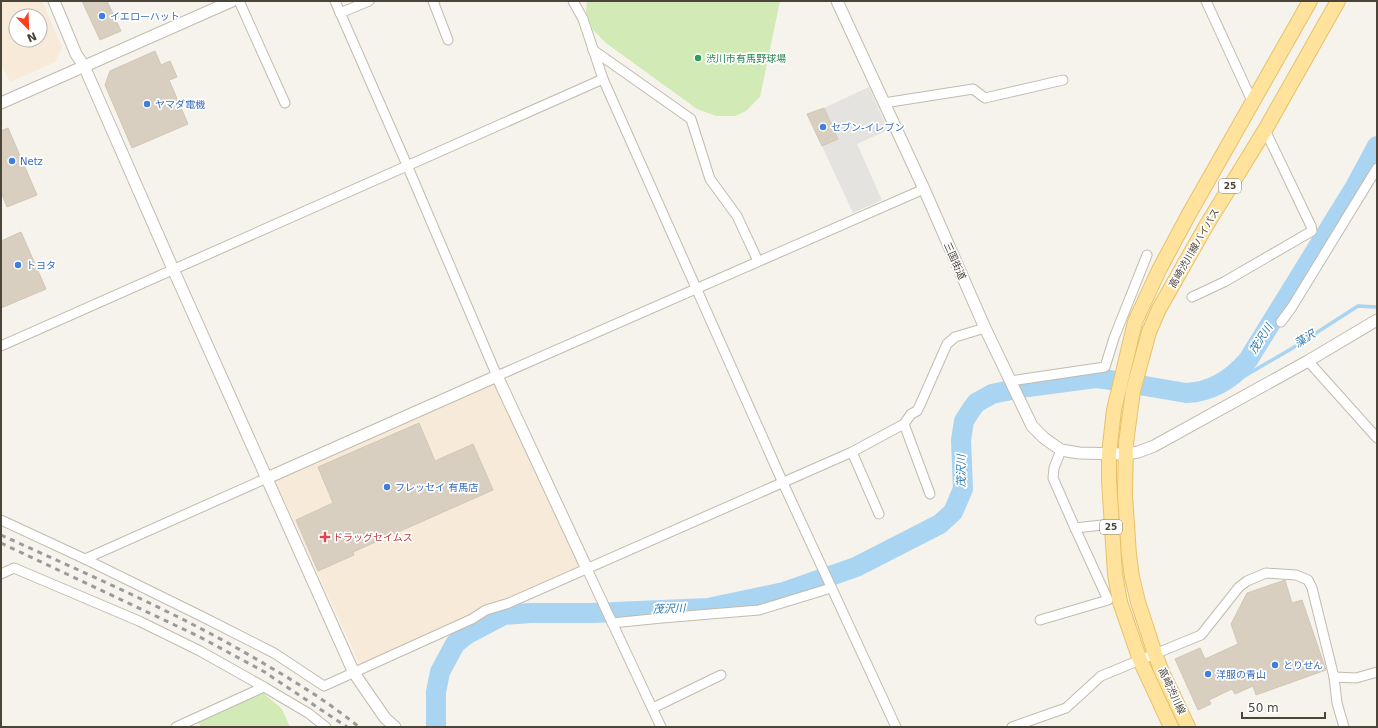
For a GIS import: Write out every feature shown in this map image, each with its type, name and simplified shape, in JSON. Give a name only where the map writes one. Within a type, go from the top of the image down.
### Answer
[{"type":"main road","name":"高崎渋川線バイパス","points":[[1109,454],[1118,391],[1135,322],[1159,270],[1189,214],[1310,1]]},
{"type":"main road","name":"高崎渋川線バイパス","points":[[1126,454],[1127,434],[1133,391],[1149,332],[1159,309],[1338,1]]},
{"type":"main road","name":"25","points":[[1109,454],[1111,524],[1115,574],[1120,602],[1140,660]]},
{"type":"main road","name":"25","points":[[1126,454],[1125,495],[1132,577],[1138,602],[1155,654]]},
{"type":"main road","name":"高崎渋川線","points":[[1155,654],[1188,727]]},
{"type":"main road","name":"高崎渋川線","points":[[1140,660],[1171,727]]},
{"type":"street","points":[[54,1],[76,54],[84,66],[354,673],[385,718],[395,727]]},
{"type":"street","points":[[239,1],[285,104]]},
{"type":"street","points":[[335,1],[497,376],[662,727]]},
{"type":"street","points":[[340,13],[369,1]]},
{"type":"street","points":[[433,1],[448,40]]},
{"type":"street","points":[[573,1],[583,19],[603,79],[830,587],[896,727]]},
{"type":"street","name":"三国街道","points":[[837,1],[924,189],[985,328],[1017,396],[1032,426],[1044,438],[1061,450],[1079,454],[1126,454],[1138,452],[1154,446],[1308,361],[1377,320]]},
{"type":"street","points":[[1206,1],[1253,103]]},
{"type":"street","points":[[1,103],[227,2]]},
{"type":"street","points":[[593,50],[691,119],[710,179],[737,216],[758,261]]},
{"type":"street","points":[[1,346],[603,79]]},
{"type":"street","points":[[884,103],[973,89],[985,98],[1062,80]]},
{"type":"street","points":[[1192,296],[1224,282],[1312,231],[1311,226],[1264,130]]},
{"type":"street","points":[[1280,322],[1292,308],[1377,168]]},
{"type":"street","points":[[85,559],[924,189]]},
{"type":"street","points":[[1010,381],[1105,367],[1114,338],[1147,255]]},
{"type":"street","points":[[1,520],[85,559],[274,653],[324,686],[472,619],[486,610],[509,603],[852,452],[904,424],[920,405],[947,344],[955,337],[985,328]]},
{"type":"street","points":[[1308,361],[1377,438]]},
{"type":"street","points":[[904,424],[930,494]]},
{"type":"street","points":[[1040,620],[1108,600],[1053,478],[1054,468],[1061,450]]},
{"type":"street","points":[[852,452],[879,514]]},
{"type":"street","points":[[1075,528],[1111,524]]},
{"type":"street","points":[[1,574],[14,568],[139,621],[200,651],[264,687],[308,713],[326,727]]},
{"type":"street","points":[[1012,727],[1066,708],[1101,676],[1201,635],[1239,587],[1247,581],[1266,573],[1296,575],[1308,580],[1312,588],[1334,677],[1337,703],[1344,727]]},
{"type":"street","points":[[612,623],[758,610],[830,587]]},
{"type":"street","points":[[1334,677],[1356,678],[1377,672]]},
{"type":"street","points":[[652,708],[721,675]]},
{"type":"street","points":[[176,727],[264,687]]},
{"type":"shaded area","points":[[1,1],[42,1],[45,8],[8,8],[8,48],[48,48],[48,15],[62,47],[55,62],[10,82],[1,63]]},
{"type":"shaded area","points":[[869,87],[888,130],[857,144],[882,200],[853,213],[822,146],[838,139],[824,108]]},
{"type":"shaded area","points":[[494,381],[583,567],[360,665],[274,478]]},
{"type":"green space","name":"渋川市有馬野球場","points":[[587,1],[780,1],[760,97],[746,111],[735,116],[716,116],[697,109],[606,43],[593,30],[586,12]]},
{"type":"green space","points":[[262,692],[282,709],[290,727],[201,727],[198,721]]},
{"type":"building","name":"イエローハット","points":[[82,1],[107,1],[121,31],[100,40]]},
{"type":"building","name":"ヤマダ電機","points":[[155,51],[161,65],[170,61],[177,77],[169,80],[188,124],[132,148],[105,85],[110,71]]},
{"type":"building","name":"セブン-イレブン","points":[[824,108],[838,139],[822,146],[807,114]]},
{"type":"building","name":"Netz","points":[[8,128],[37,195],[7,207],[1,192],[1,131]]},
{"type":"building","name":"トヨタ","points":[[21,232],[46,289],[1,308],[1,241]]},
{"type":"building","name":"フレッセイ 有馬店","points":[[419,423],[435,461],[473,444],[493,490],[353,552],[354,555],[318,571],[296,520],[333,503],[318,467]]},
{"type":"building","points":[[1285,580],[1292,603],[1302,600],[1326,670],[1256,695],[1253,686],[1235,694],[1232,689],[1209,700],[1211,704],[1198,710],[1175,659],[1200,648],[1205,659],[1238,644],[1231,624],[1247,593]]},
{"type":"waterway","name":"茂沢川","points":[[436,727],[436,692],[440,672],[455,644],[466,635],[504,615],[708,608],[784,592],[856,567],[940,524],[953,512],[963,489],[961,440],[964,421],[976,403],[992,394],[1020,388],[1096,378],[1186,393],[1204,390],[1228,379],[1248,360],[1355,187],[1377,146]]},
{"type":"waterway","name":"藻沢","points":[[1235,375],[1243,377],[1291,349],[1358,306],[1377,307]]},
{"type":"railway","points":[[1,535],[103,581],[236,647],[303,687],[359,727]]},
{"type":"railway","points":[[1,543],[198,636],[263,671],[347,727]]},
{"type":"place","name":"イエローハット","points":[[102,16]]},
{"type":"place","name":"渋川市有馬野球場","points":[[698,58]]},
{"type":"place","name":"ヤマダ電機","points":[[147,104]]},
{"type":"place","name":"セブン-イレブン","points":[[823,127]]},
{"type":"place","name":"Netz","points":[[12,161]]},
{"type":"place","name":"トヨタ","points":[[18,265]]},
{"type":"place","name":"フレッセイ 有馬店","points":[[387,487]]},
{"type":"place","name":"ドラッグセイムス","points":[[325,537]]},
{"type":"place","name":"とりせん","points":[[1275,665]]},
{"type":"place","name":"洋服の青山","points":[[1208,674]]}]
